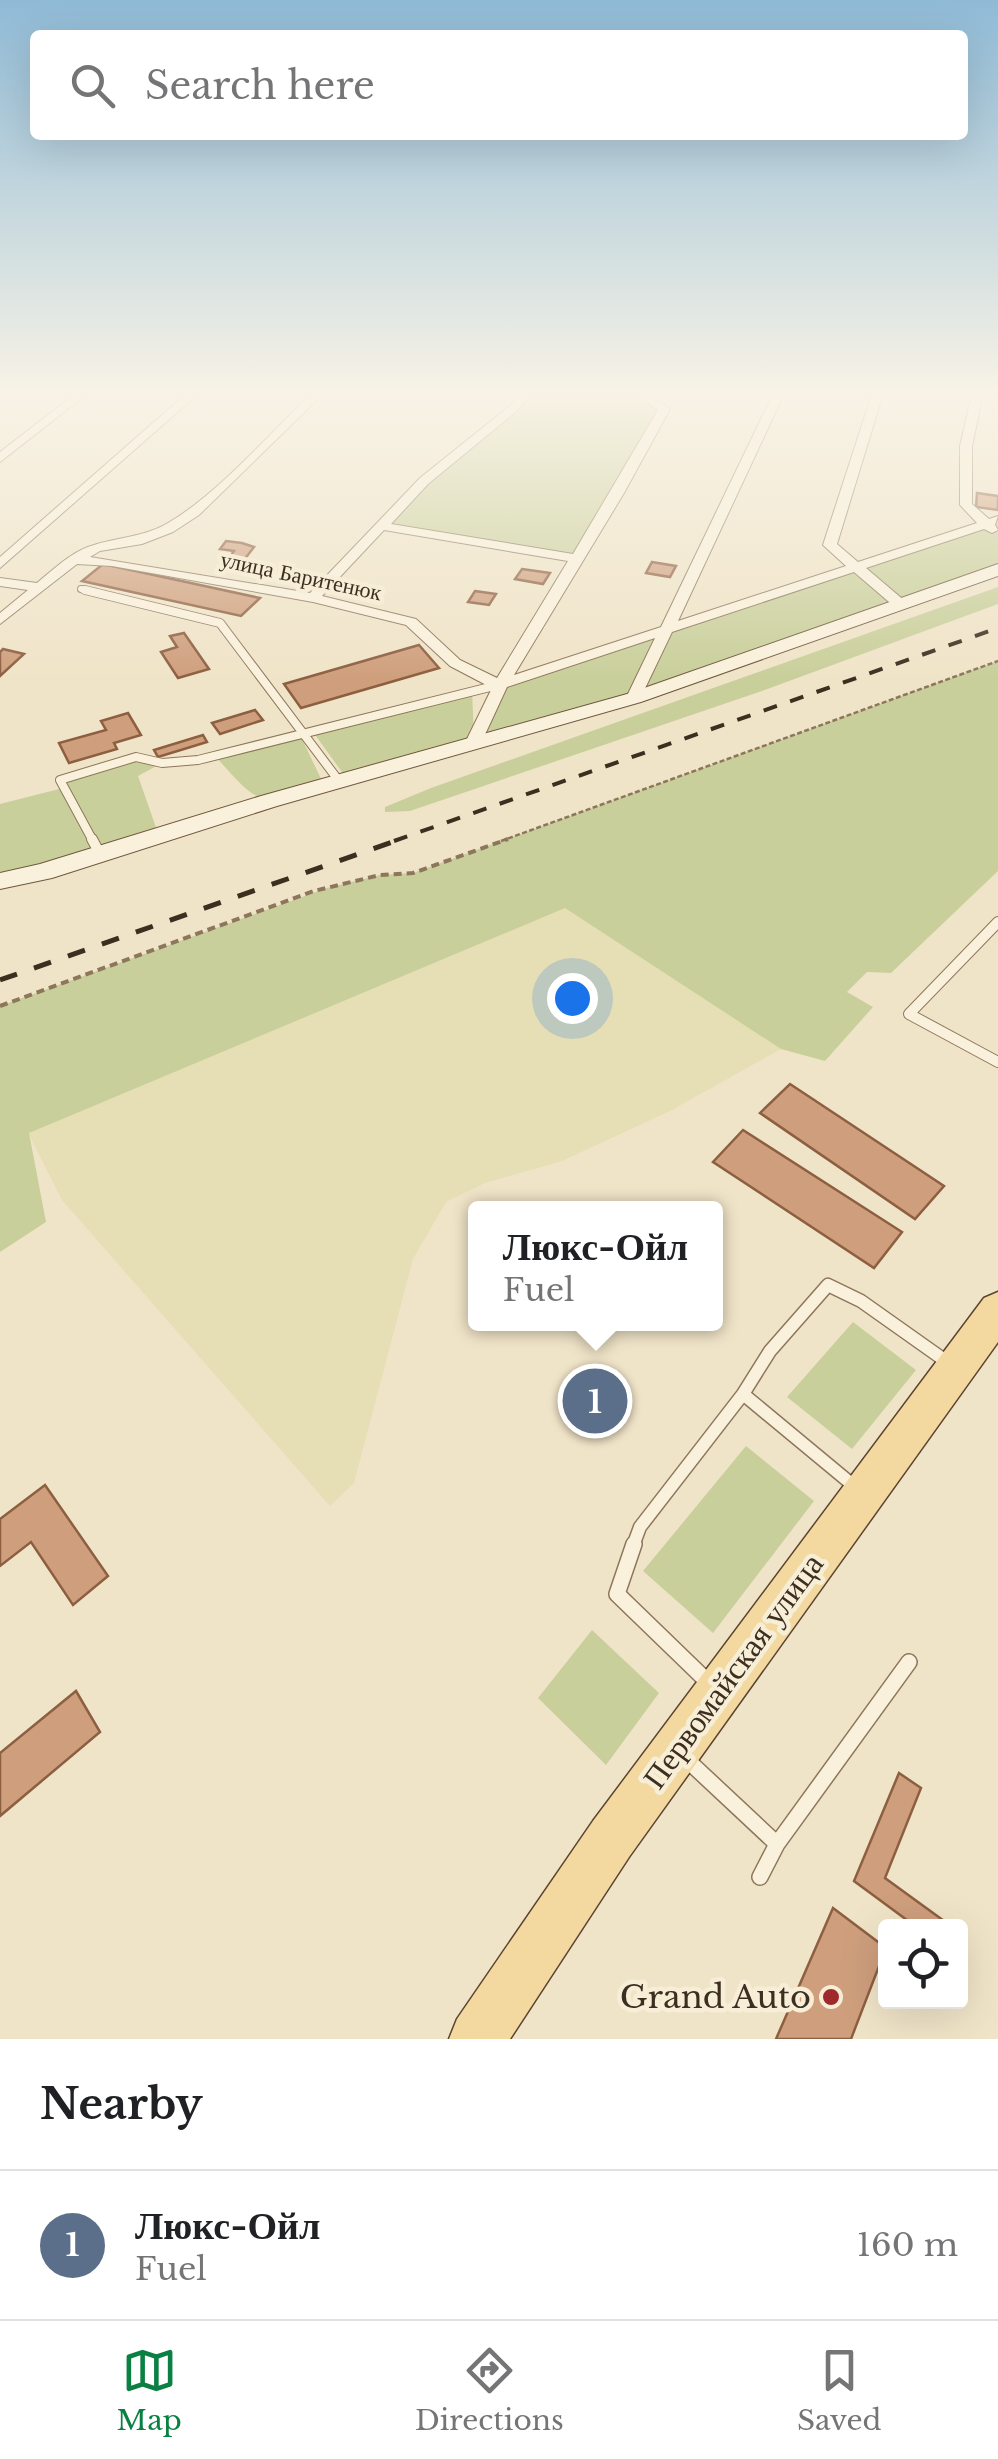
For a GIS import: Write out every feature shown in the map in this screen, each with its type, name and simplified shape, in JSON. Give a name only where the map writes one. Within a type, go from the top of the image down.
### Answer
[{"type":"main road","name":"Первомайская улица","points":[[476,2039],[676,1750],[998,1310]]},
{"type":"street","points":[[0,564],[85,489]]},
{"type":"street","points":[[0,620],[74,560],[96,548],[137,542],[168,529],[195,512],[219,489]]},
{"type":"street","points":[[313,598],[416,489]]},
{"type":"street","points":[[474,742],[498,685],[623,489]]},
{"type":"street","points":[[634,698],[733,489]]},
{"type":"street","points":[[847,489],[830,545],[901,605]]},
{"type":"street","points":[[966,489],[966,505],[994,526]]},
{"type":"street","points":[[382,526],[578,559]]},
{"type":"street","points":[[498,685],[994,526]]},
{"type":"street","name":"улица Баритенюк","points":[[74,560],[112,562],[313,598],[411,622],[455,663],[498,685]]},
{"type":"street","points":[[0,884],[339,781],[634,698],[998,570]]},
{"type":"street","points":[[0,582],[39,588]]},
{"type":"lane","points":[[82,589],[202,615],[220,623],[339,781]]},
{"type":"lane","points":[[100,854],[60,780],[136,757],[162,762],[198,760],[498,685]]},
{"type":"lane","points":[[998,922],[909,1014],[998,1062]]},
{"type":"lane","points":[[718,1692],[617,1594],[640,1527],[742,1394],[770,1351],[828,1286],[861,1302],[955,1368]]},
{"type":"lane","points":[[742,1394],[862,1493]]},
{"type":"lane","points":[[760,1878],[777,1844],[909,1662]]},
{"type":"lane","points":[[676,1750],[777,1844]]},
{"type":"path","points":[[0,1006],[314,891],[429,868],[998,660]]},
{"type":"shaded area","points":[[564,906],[781,1049],[670,1111],[562,1161],[485,1183],[446,1202],[413,1259],[354,1483],[330,1506],[62,1200],[28,1133]]},
{"type":"green space","points":[[416,489],[618,489],[578,559],[382,526]]},
{"type":"green space","points":[[998,520],[998,570],[634,698],[347,779],[313,732],[472,690],[474,738],[498,685]]},
{"type":"green space","points":[[998,587],[998,604],[762,691],[410,811],[385,812],[385,807],[431,788]]},
{"type":"green space","points":[[998,661],[998,871],[891,973],[867,972],[847,992],[873,1007],[825,1061],[781,1049],[565,908],[29,1133],[46,1222],[0,1252],[0,1006],[327,888],[380,875],[413,873]]},
{"type":"green space","points":[[300,735],[324,785],[285,796],[272,799],[253,794],[215,756]]},
{"type":"green space","points":[[136,757],[162,763],[138,776],[159,836],[0,881],[0,804],[63,788],[60,780]]},
{"type":"green space","points":[[853,1322],[916,1370],[852,1449],[787,1397]]},
{"type":"green space","points":[[746,1446],[814,1501],[713,1633],[643,1571]]},
{"type":"green space","points":[[592,1630],[659,1693],[606,1765],[538,1698]]},
{"type":"building","points":[[977,493],[998,496],[998,510],[976,507]]},
{"type":"building","points":[[226,541],[254,547],[244,560],[229,558],[234,551],[220,549]]},
{"type":"building","points":[[652,562],[676,566],[670,577],[646,573]]},
{"type":"building","points":[[103,564],[260,598],[241,616],[82,581]]},
{"type":"building","points":[[522,569],[550,573],[543,584],[515,579]]},
{"type":"building","points":[[475,591],[496,594],[489,605],[468,602]]},
{"type":"building","points":[[184,633],[209,669],[178,678],[161,652],[177,647],[170,636]]},
{"type":"building","points":[[419,645],[439,668],[301,708],[284,684]]},
{"type":"building","points":[[3,649],[24,654],[0,676],[0,652]]},
{"type":"building","points":[[255,710],[263,720],[220,734],[212,723]]},
{"type":"building","points":[[128,713],[141,735],[114,743],[117,749],[69,763],[59,743],[106,730],[101,721]]},
{"type":"building","points":[[203,735],[207,742],[158,757],[154,750]]},
{"type":"building","points":[[790,1084],[944,1186],[915,1219],[760,1113]]},
{"type":"building","points":[[743,1130],[902,1232],[874,1268],[713,1162]]},
{"type":"building","points":[[45,1485],[108,1576],[73,1605],[31,1542],[0,1566],[0,1519]]},
{"type":"building","points":[[76,1691],[100,1732],[0,1816],[0,1753]]},
{"type":"building","points":[[899,1773],[921,1788],[885,1878],[941,1919],[906,1919],[854,1881]]},
{"type":"building","name":"Grand Auto","points":[[833,1908],[878,1942],[878,1969],[851,2039],[776,2039]]},
{"type":"railway","points":[[394,841],[998,628]]},
{"type":"railway","points":[[0,980],[401,839]]},
{"type":"place","name":"Люкс-Ойл","points":[[595,1401]]},
{"type":"place","name":"Grand Auto","points":[[831,1997]]}]
